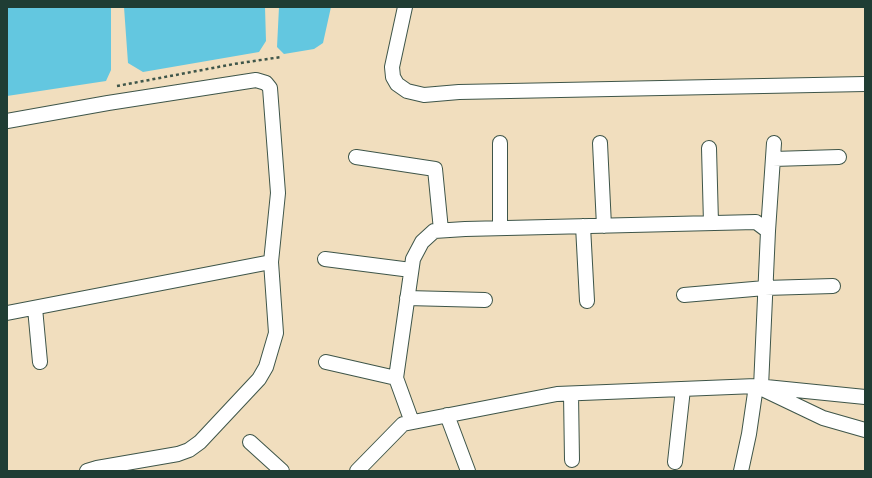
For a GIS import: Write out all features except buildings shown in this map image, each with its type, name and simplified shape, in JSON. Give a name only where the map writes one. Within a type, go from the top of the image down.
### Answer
[{"type":"street","points":[[405,7],[392,67],[393,77],[397,84],[407,91],[424,94],[459,92],[865,84]]},
{"type":"street","points":[[7,121],[108,103],[256,80],[266,83],[270,88],[278,193],[271,262],[276,333],[266,367],[258,379],[200,442],[189,450],[178,454],[87,471]]},
{"type":"street","points":[[500,143],[500,228]]},
{"type":"street","points":[[741,471],[759,386],[774,143]]},
{"type":"street","points":[[600,144],[604,226]]},
{"type":"street","points":[[709,148],[711,223]]},
{"type":"street","points":[[773,159],[839,156]]},
{"type":"street","points":[[356,157],[435,169],[441,230]]},
{"type":"street","points":[[412,422],[396,378],[413,259],[422,242],[434,231],[756,222],[768,231]]},
{"type":"street","points":[[583,226],[587,301]]},
{"type":"street","points":[[325,259],[411,270]]},
{"type":"street","points":[[7,314],[271,262]]},
{"type":"street","points":[[684,296],[765,288],[833,286]]},
{"type":"street","points":[[407,298],[485,300]]},
{"type":"street","points":[[35,308],[40,362]]},
{"type":"street","points":[[326,362],[396,378]]},
{"type":"street","points":[[759,386],[822,418],[865,430]]},
{"type":"street","points":[[357,471],[403,424],[557,394],[759,386],[865,396]]},
{"type":"street","points":[[676,462],[683,389]]},
{"type":"street","points":[[571,394],[572,460]]},
{"type":"street","points":[[447,415],[468,471]]},
{"type":"street","points":[[250,442],[282,471]]},
{"type":"path","points":[[117,86],[234,64],[281,57]]},
{"type":"water","points":[[7,7],[111,7],[111,70],[106,81],[7,96]]},
{"type":"water","points":[[124,7],[265,7],[266,41],[259,52],[143,72],[128,63]]},
{"type":"water","points":[[279,7],[331,7],[323,43],[314,49],[284,54],[277,47]]}]
